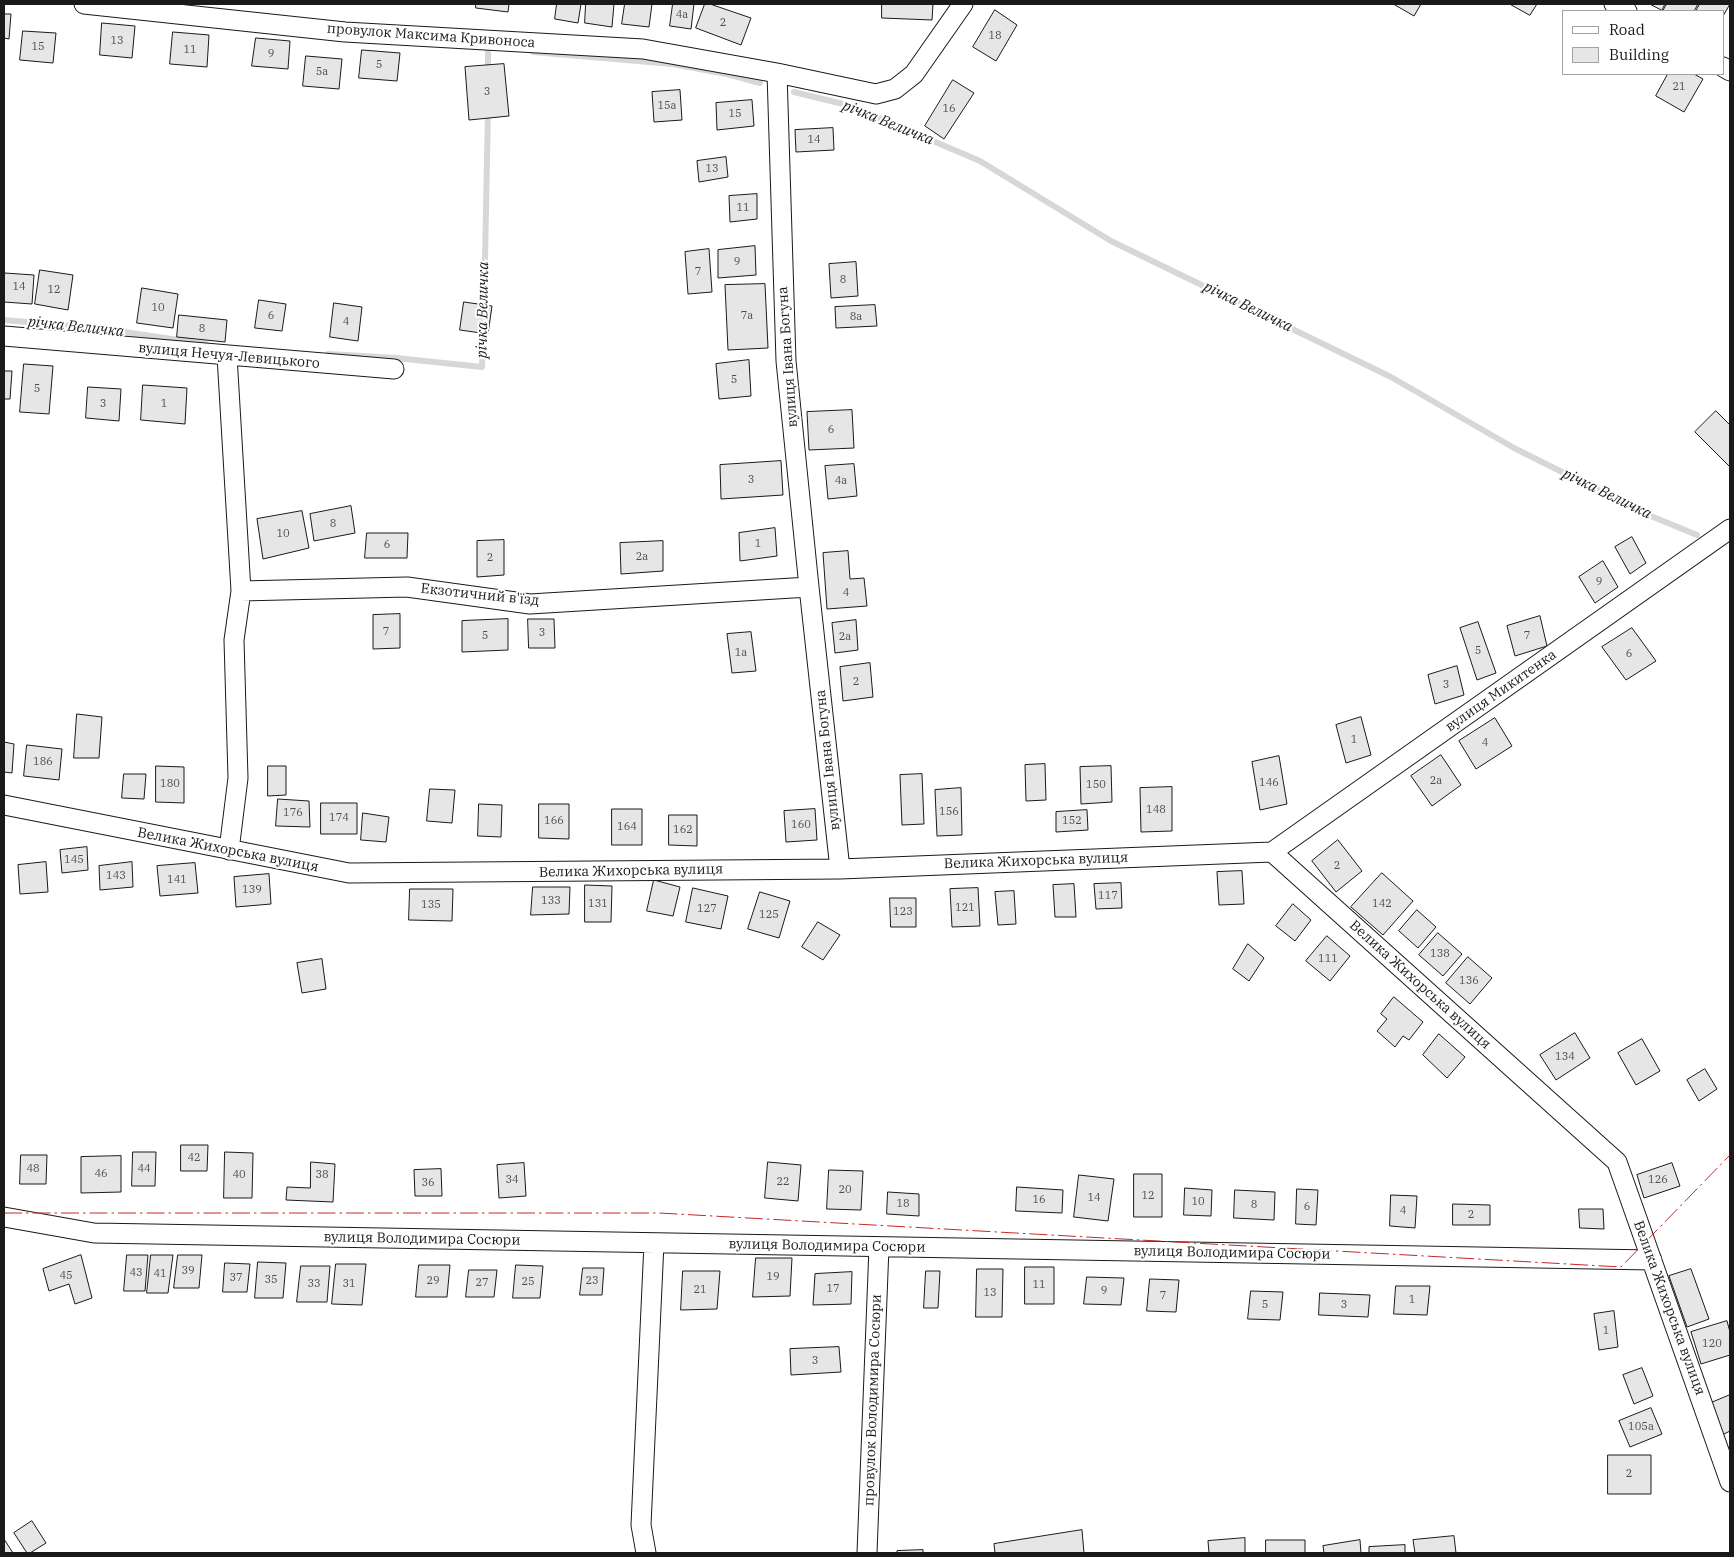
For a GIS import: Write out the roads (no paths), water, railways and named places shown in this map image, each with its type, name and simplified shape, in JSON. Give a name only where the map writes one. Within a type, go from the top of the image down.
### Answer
[{"type":"street","name":"провулок Максима Кривоноса","points":[[84,4],[345,32],[643,49],[777,73]]},
{"type":"street","points":[[777,73],[876,94],[895,89],[914,74],[963,4]]},
{"type":"street","points":[[1614,4],[1625,10]]},
{"type":"street","name":"вулиця Івана Богуна","points":[[777,73],[786,361],[840,869]]},
{"type":"street","name":"вулиця Нечуя-Левицького","points":[[4,336],[394,369]]},
{"type":"street","points":[[227,356],[241,591],[234,640],[238,778],[229,850]]},
{"type":"street","name":"вулиця Микитенка","points":[[1272,852],[1730,529]]},
{"type":"street","name":"Екзотичний в'їзд","points":[[241,591],[407,587],[530,604],[809,587]]},
{"type":"street","name":"Велика Жихорська вулиця","points":[[4,805],[349,873],[840,869],[1272,852],[1616,1162],[1730,1482]]},
{"type":"street","name":"вулиця Володимира Сосюри","points":[[4,1217],[94,1233],[1652,1260]]},
{"type":"street","points":[[646,1553],[641,1525],[654,1243]]},
{"type":"street","name":"провулок Володимира Сосюри","points":[[867,1553],[879,1247]]},
{"type":"waterway","name":"річка Величка","points":[[488,72],[488,47],[493,48]]},
{"type":"waterway","name":"річка Величка","points":[[533,52],[672,64],[727,74],[760,83]]},
{"type":"waterway","name":"річка Величка","points":[[794,92],[851,106],[980,161],[1111,241],[1391,377],[1514,448],[1646,514],[1697,535]]},
{"type":"waterway","name":"річка Величка","points":[[484,312],[488,109]]},
{"type":"waterway","name":"річка Величка","points":[[4,320],[97,328],[206,344]]},
{"type":"waterway","name":"річка Величка","points":[[328,354],[396,358],[482,367],[483,327]]}]
